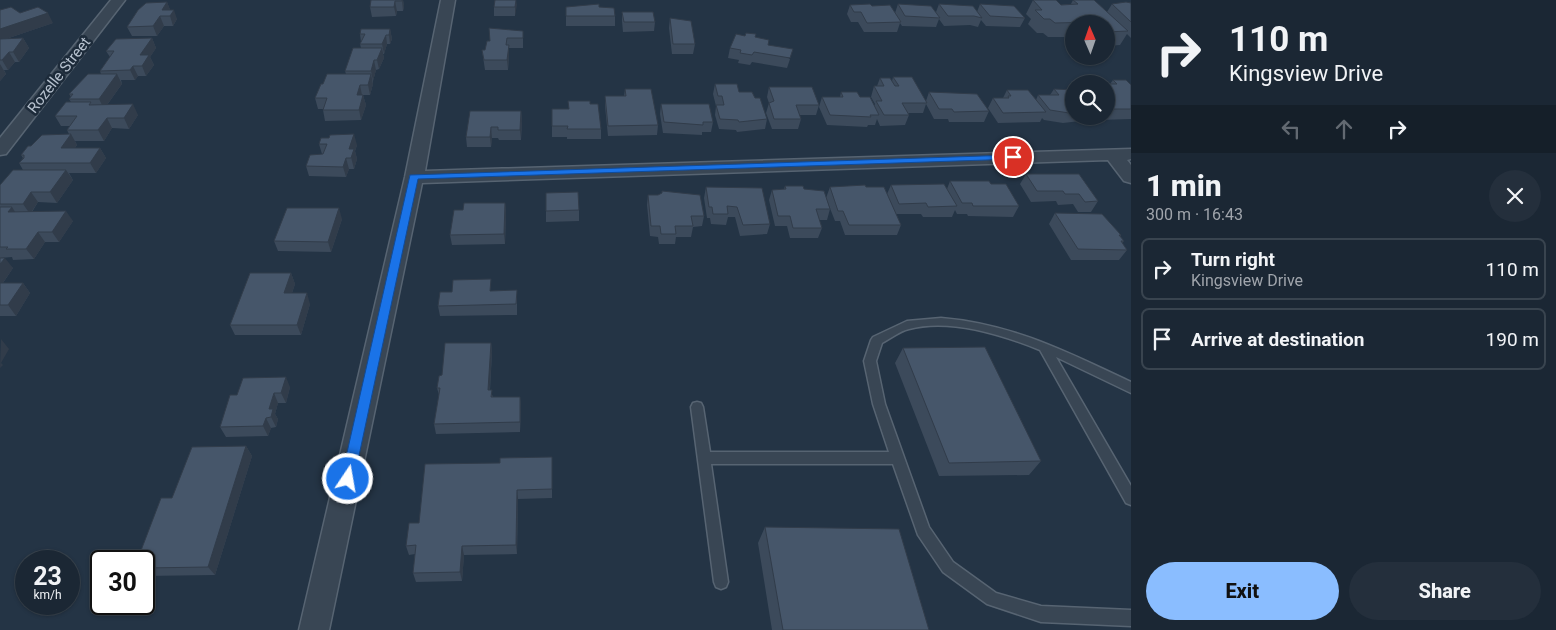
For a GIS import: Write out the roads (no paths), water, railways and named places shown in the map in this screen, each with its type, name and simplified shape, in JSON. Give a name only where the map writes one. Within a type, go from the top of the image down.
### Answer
[{"type":"street","name":"Rozelle Street","points":[[0,150],[118,0]]},
{"type":"street","points":[[314,630],[414,177],[448,0]]},
{"type":"street","points":[[0,128],[20,127]]},
{"type":"street","points":[[414,177],[1122,154],[1131,177]]},
{"type":"lane","points":[[1131,388],[1044,347],[986,326],[951,323],[910,324],[877,340],[870,361],[879,404],[923,530],[948,567],[992,599],[1041,614],[1131,618]]},
{"type":"lane","points":[[1044,347],[1131,499]]},
{"type":"lane","points":[[697,407],[721,582]]},
{"type":"lane","points":[[704,458],[898,458]]}]
